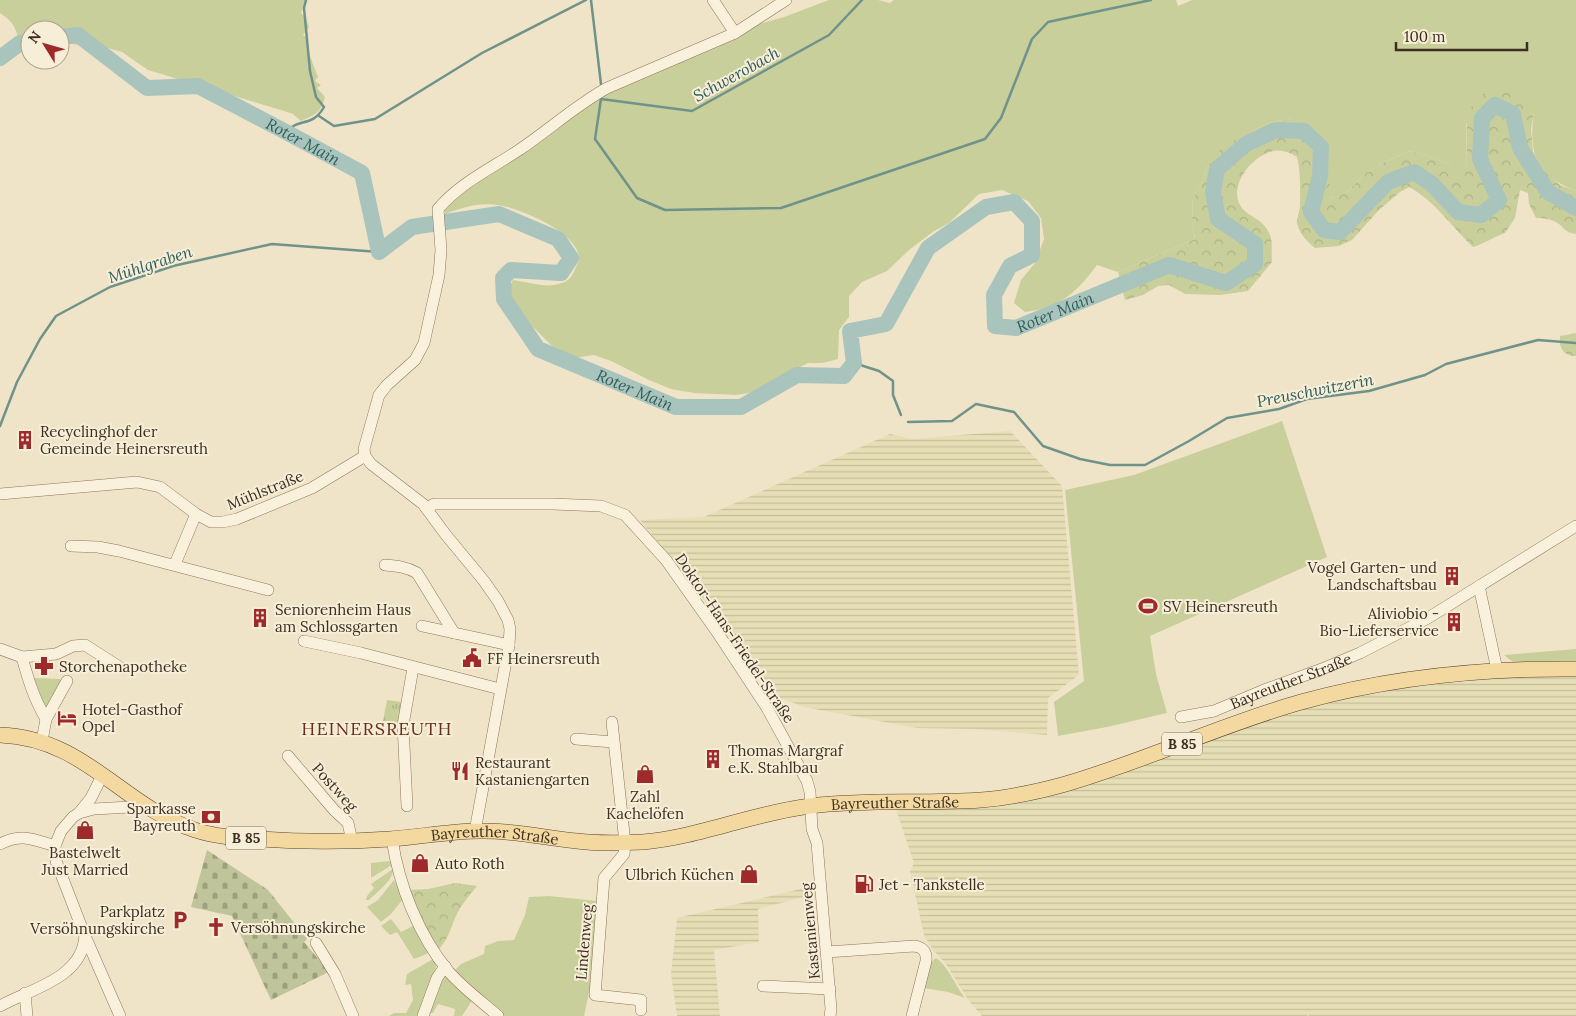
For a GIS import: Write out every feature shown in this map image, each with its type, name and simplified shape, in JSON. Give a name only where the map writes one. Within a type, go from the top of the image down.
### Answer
[{"type":"main road","name":"B 85","points":[[1497,670],[1576,669]]},
{"type":"main road","name":"Bayreuther Straße","points":[[42,741],[67,752],[172,821],[212,835],[279,841],[352,840],[392,839],[475,831],[517,833],[577,841],[625,842],[671,838],[706,831],[766,814],[812,806],[866,801],[970,801],[1015,795],[1062,785],[1255,717],[1331,694],[1423,677],[1497,670]]},
{"type":"main road","name":"B 85","points":[[0,735],[26,737],[42,741]]},
{"type":"street","points":[[713,0],[735,33]]},
{"type":"street","points":[[475,831],[509,645],[509,625],[498,600],[427,508],[417,497],[371,464],[365,456],[364,444],[379,395],[414,360],[424,342],[439,275],[441,237],[438,209],[459,189],[520,149],[593,96],[735,33],[786,0]]},
{"type":"street","name":"Mühlstraße","points":[[0,494],[137,482],[160,487],[196,514],[211,522],[223,522],[237,519],[312,488],[365,456]]},
{"type":"street","name":"Doktor-Hans-Friedel-Straße","points":[[427,508],[434,504],[553,504],[601,506],[625,515],[666,560],[768,708],[810,792],[819,828],[817,843]]},
{"type":"street","points":[[175,564],[196,514]]},
{"type":"street","name":"Bayreuther Straße","points":[[1181,717],[1210,712],[1342,661],[1410,628],[1576,526]]},
{"type":"street","points":[[71,546],[98,547],[175,564],[268,590]]},
{"type":"street","points":[[385,565],[403,567],[417,573],[454,633]]},
{"type":"street","points":[[1479,586],[1497,670]]},
{"type":"street","points":[[422,626],[509,645]]},
{"type":"street","points":[[304,640],[500,689]]},
{"type":"street","points":[[0,648],[22,657],[56,654],[73,646],[85,645],[122,668]]},
{"type":"street","points":[[22,657],[31,689],[46,719]]},
{"type":"street","points":[[406,806],[403,725],[413,668]]},
{"type":"street","points":[[42,741],[46,719],[67,681]]},
{"type":"street","points":[[612,722],[625,842]]},
{"type":"street","points":[[576,739],[614,742]]},
{"type":"street","name":"Postweg","points":[[288,756],[334,810],[348,823],[352,840]]},
{"type":"street","points":[[102,774],[91,798],[61,831],[54,846],[56,861],[85,936],[120,1016]]},
{"type":"street","points":[[79,813],[148,806]]},
{"type":"street","points":[[0,844],[12,838],[25,837],[54,846]]},
{"type":"street","points":[[392,839],[397,864],[413,910],[429,942],[454,977],[498,1016]]},
{"type":"street","name":"Lindenweg","points":[[625,842],[624,854],[604,878],[595,995],[641,1000],[640,1010]]},
{"type":"street","name":"Kastanienweg","points":[[817,843],[830,989],[830,1016]]},
{"type":"street","points":[[0,1006],[50,983],[67,971],[82,950],[85,936]]},
{"type":"street","points":[[316,943],[335,974],[352,1016]]},
{"type":"street","points":[[827,952],[914,946],[921,948],[926,955],[926,961],[912,1016]]},
{"type":"street","points":[[424,1016],[437,978],[445,966]]},
{"type":"street","points":[[763,986],[830,989]]},
{"type":"street","points":[[26,993],[28,1016]]},
{"type":"shaded area","points":[[1010,431],[1062,486],[1079,675],[1048,698],[1047,735],[974,729],[917,728],[804,707],[770,694],[726,628],[640,520],[704,517],[890,434],[912,439]]},
{"type":"shaded area","points":[[1576,673],[1576,1016],[1309,1016],[1306,1009],[1308,1016],[982,1016],[969,1001],[946,964],[933,950],[924,935],[910,871],[914,863],[896,809],[991,804],[1310,705],[1419,683]]},
{"type":"shaded area","points":[[818,885],[819,893],[758,909],[759,942],[714,950],[720,1016],[677,1016],[671,974],[677,918]]},
{"type":"green space","points":[[0,0],[306,0],[301,13],[306,18],[309,27],[303,35],[308,38],[309,53],[318,77],[315,81],[321,85],[317,88],[325,97],[317,113],[301,121],[293,114],[284,111],[148,70],[122,52],[104,47],[70,44],[70,20],[20,20],[20,41],[11,22],[0,13]]},
{"type":"green space","points":[[829,0],[878,0],[890,3],[894,0],[1176,0],[1178,6],[1192,0],[1576,0],[1576,191],[1552,178],[1538,161],[1532,140],[1534,112],[1466,124],[1467,172],[1463,182],[1448,164],[1426,155],[1409,151],[1382,163],[1366,173],[1347,192],[1332,199],[1328,178],[1291,118],[1266,124],[1246,135],[1208,166],[1201,185],[1193,198],[1192,221],[1195,239],[1118,272],[1097,265],[1075,291],[1048,307],[1025,312],[1014,303],[1021,280],[1035,263],[1044,239],[1041,218],[1028,201],[1002,190],[979,194],[949,223],[934,231],[909,250],[887,271],[862,282],[849,296],[849,317],[839,330],[838,359],[823,363],[808,363],[800,367],[794,375],[782,378],[749,393],[736,395],[694,393],[671,389],[594,355],[573,358],[558,352],[520,314],[514,305],[509,288],[513,280],[544,285],[556,285],[567,281],[579,261],[577,249],[559,231],[519,211],[497,205],[484,204],[445,214],[445,210],[451,201],[590,103],[756,25],[784,17]]},
{"type":"green space","points":[[1512,87],[1526,97],[1534,112],[1531,129],[1533,151],[1543,170],[1560,185],[1576,191],[1576,234],[1568,232],[1554,221],[1536,218],[1529,204],[1528,193],[1520,190],[1515,218],[1505,233],[1473,247],[1427,199],[1409,187],[1400,192],[1379,210],[1352,240],[1339,246],[1315,248],[1304,237],[1297,223],[1300,207],[1300,188],[1297,157],[1285,151],[1277,150],[1265,154],[1252,163],[1238,185],[1238,201],[1242,208],[1264,225],[1271,241],[1272,262],[1248,291],[1220,295],[1185,294],[1169,285],[1158,286],[1143,295],[1125,300],[1118,272],[1195,239],[1192,221],[1193,198],[1201,185],[1208,166],[1223,146],[1266,124],[1291,118],[1309,125],[1320,136],[1325,153],[1332,199],[1347,192],[1366,173],[1382,163],[1409,151],[1426,155],[1448,164],[1463,181],[1467,158],[1467,120],[1471,108],[1477,99],[1488,91]]},
{"type":"green space","points":[[1576,333],[1576,356],[1568,355],[1561,348],[1560,336]]},
{"type":"green space","name":"SV Heinersreuth","points":[[1282,421],[1327,557],[1150,636],[1156,674],[1167,713],[1058,736],[1054,702],[1084,681],[1065,490],[1134,475]]},
{"type":"green space","points":[[1576,649],[1576,662],[1513,662],[1504,655]]},
{"type":"green space","points":[[33,678],[60,679],[62,681],[45,710]]},
{"type":"green space","points":[[387,700],[402,702],[398,724],[383,721]]},
{"type":"green space","points":[[207,850],[268,890],[307,939],[304,942],[329,972],[271,1000],[232,916],[191,907]]},
{"type":"green space","points":[[390,861],[393,866],[371,878],[371,863]]},
{"type":"green space","points":[[393,869],[388,882],[369,900],[366,900],[374,888],[371,884]]},
{"type":"green space","points":[[394,880],[403,899],[391,914],[381,922],[367,907],[378,900]]},
{"type":"green space","points":[[455,883],[477,886],[460,908],[446,939],[437,951],[420,918],[409,890],[428,889]]},
{"type":"green space","points":[[549,896],[597,901],[592,979],[584,1016],[500,1016],[455,970],[461,964],[484,954],[485,946],[498,941],[514,940],[525,915],[529,897]]},
{"type":"green space","points":[[391,919],[401,932],[415,925],[429,953],[414,959],[397,932],[390,935],[381,926]]},
{"type":"green space","points":[[435,958],[436,967],[419,1016],[389,1016],[394,1013],[406,1013],[413,1000],[411,984],[405,985],[407,974]]},
{"type":"green space","points":[[936,958],[947,970],[965,998],[948,992],[924,988],[931,962]]},
{"type":"green space","points":[[447,973],[473,999],[462,1016],[454,1016],[455,1009],[438,1004],[433,1013],[429,1013],[439,983]]},
{"type":"waterway","points":[[286,132],[291,127],[315,118],[324,107],[316,97],[310,71],[304,8],[306,0]]},
{"type":"waterway","points":[[319,116],[334,126],[375,119],[482,53],[586,0]]},
{"type":"waterway","points":[[591,0],[601,84]]},
{"type":"waterway","name":"Schwerobach","points":[[862,0],[829,35],[692,111],[601,99],[595,139],[637,198],[665,210],[781,208],[985,139],[1001,118],[1032,39],[1048,22],[1151,0]]},
{"type":"waterway","name":"Roter Main","points":[[70,36],[78,35],[147,88],[198,86],[362,173],[379,252],[412,227],[499,214],[558,239],[571,258],[561,273],[511,270],[503,278],[504,299],[538,349],[676,407],[741,407],[797,375],[844,376],[854,363],[850,331],[886,324],[928,248],[986,207],[1014,202],[1032,221],[1032,255],[1010,266],[994,295],[995,326],[1016,328],[1169,265],[1226,283],[1255,264],[1255,244],[1218,219],[1213,192],[1217,169],[1246,144],[1276,130],[1304,131],[1321,147],[1320,176],[1311,212],[1324,230],[1340,232],[1388,182],[1414,172],[1432,184],[1458,212],[1481,215],[1499,200],[1480,159],[1482,118],[1495,105],[1513,114],[1520,148],[1548,192],[1576,208]]},
{"type":"waterway","name":"Roter Main","points":[[0,58],[20,43]]},
{"type":"waterway","name":"Mühlgraben","points":[[0,426],[17,382],[40,339],[56,316],[110,287],[173,266],[272,244],[379,252]]},
{"type":"waterway","name":"Preuschwitzerin","points":[[908,422],[952,421],[976,404],[1014,412],[1043,446],[1080,459],[1110,465],[1145,465],[1227,418],[1279,409],[1307,399],[1369,391],[1425,375],[1446,364],[1538,340],[1576,343]]},
{"type":"waterway","name":"Preuschwitzerin","points":[[854,363],[879,371],[893,381],[893,395],[901,415]]},
{"type":"place","name":"Recyclinghof der Gemeinde Heinersreuth","points":[[25,440]]},
{"type":"place","name":"Vogel Garten- und Landschaftsbau","points":[[1452,576]]},
{"type":"place","name":"SV Heinersreuth","points":[[1148,606]]},
{"type":"place","name":"Seniorenheim Haus am Schlossgarten","points":[[260,618]]},
{"type":"place","name":"Aliviobio - Bio-Lieferservice","points":[[1454,622]]},
{"type":"place","name":"FF Heinersreuth","points":[[472,658]]},
{"type":"place","name":"Storchenapotheke","points":[[44,666]]},
{"type":"place","name":"Hotel-Gasthof Opel","points":[[67,718]]},
{"type":"place","name":"Thomas Margraf e.K. Stahlbau","points":[[713,759]]},
{"type":"place","name":"Restaurant Kastaniengarten","points":[[460,771]]},
{"type":"place","name":"Zahl Kachelöfen","points":[[645,774]]},
{"type":"place","name":"Sparkasse Bayreuth","points":[[211,817]]},
{"type":"place","name":"Bastelwelt Just Married","points":[[85,830]]},
{"type":"place","name":"Auto Roth","points":[[420,863]]},
{"type":"place","name":"Ulbrich Küchen","points":[[749,874]]},
{"type":"place","name":"Jet - Tankstelle","points":[[864,884]]},
{"type":"place","name":"Parkplatz Versöhnungskirche","points":[[180,920]]},
{"type":"place","name":"Versöhnungskirche","points":[[216,927]]},
{"type":"district","name":"HEINERSREUTH","points":[[377,728]]}]
